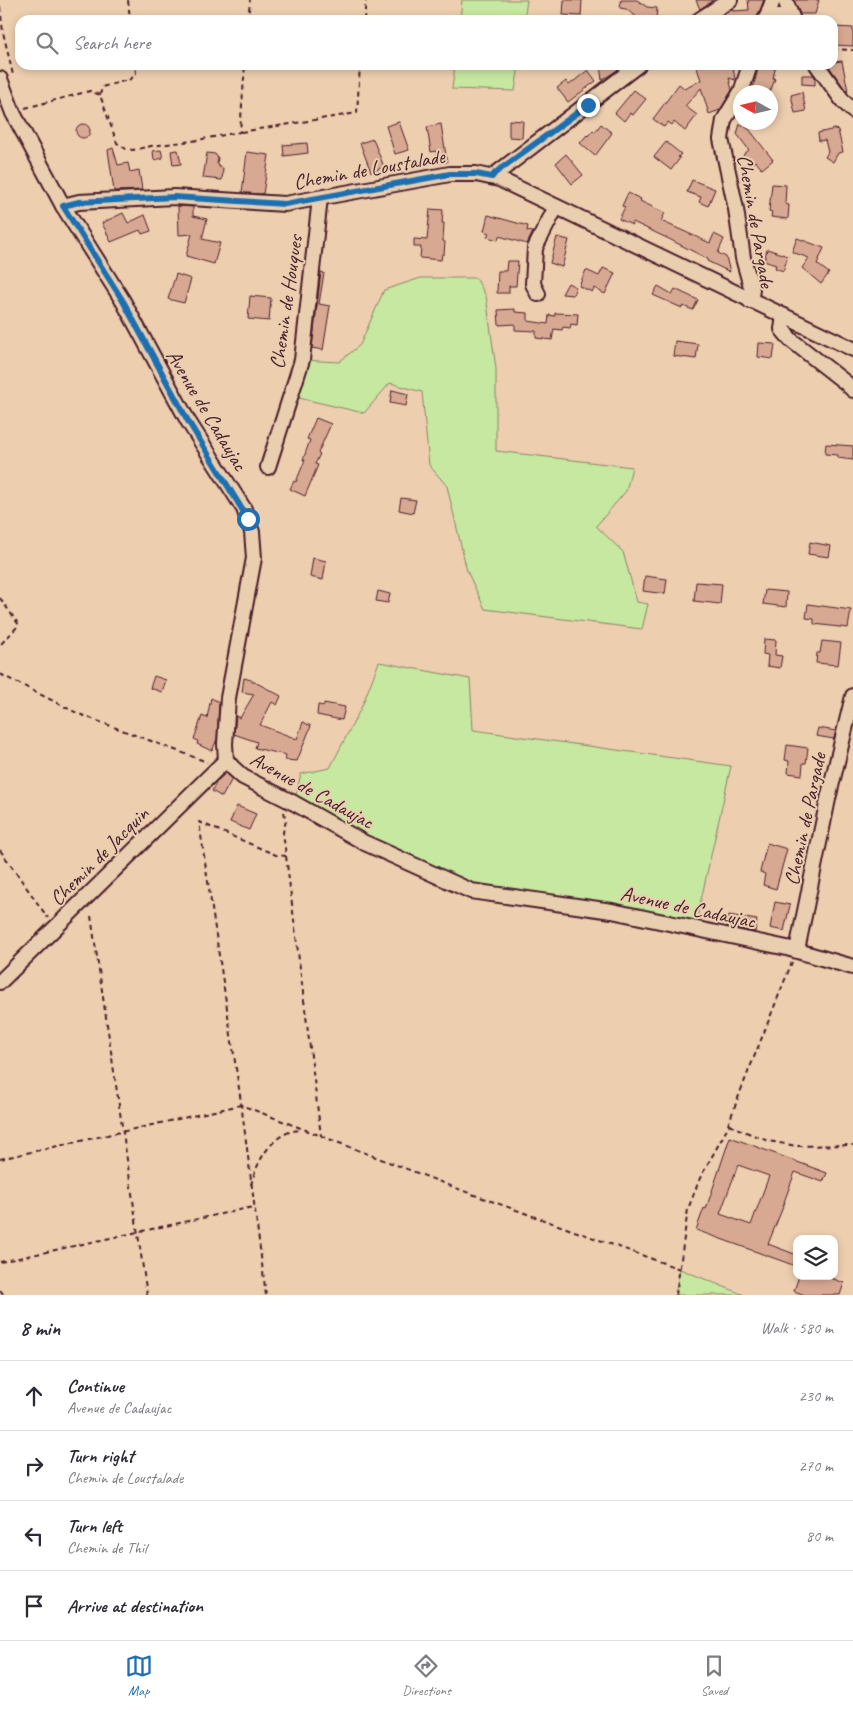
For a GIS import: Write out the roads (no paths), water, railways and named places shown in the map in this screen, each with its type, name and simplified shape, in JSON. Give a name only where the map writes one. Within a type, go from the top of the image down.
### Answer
[{"type":"street","points":[[707,15],[730,0]]},
{"type":"street","points":[[768,15],[774,0]]},
{"type":"street","points":[[785,0],[791,15]]},
{"type":"street","points":[[492,177],[631,70]]},
{"type":"street","name":"Chemin de Pargade","points":[[748,70],[741,92],[724,120],[721,140],[752,290],[750,301]]},
{"type":"street","points":[[821,70],[843,102],[853,111]]},
{"type":"street","name":"Avenue de Cadaujac","points":[[4,83],[14,113],[63,206],[123,301],[188,421],[248,519],[254,541],[254,558],[228,698],[224,761],[243,777],[365,843],[471,892],[612,911],[797,950],[853,967]]},
{"type":"street","name":"Chemin de Loustalade","points":[[63,206],[79,202],[174,197],[271,204],[292,203],[450,174],[476,174],[492,177],[853,349]]},
{"type":"street","name":"Chemin de Houques","points":[[268,467],[302,360],[320,198]]},
{"type":"street","points":[[538,294],[533,284],[535,248],[556,207]]},
{"type":"street","name":"Chemin de Pargade","points":[[784,316],[782,328],[791,340],[853,390]]},
{"type":"street","name":"Chemin de Pargade","points":[[797,950],[828,799],[853,696]]},
{"type":"street","name":"Chemin de Jacquin","points":[[0,982],[224,761]]}]
